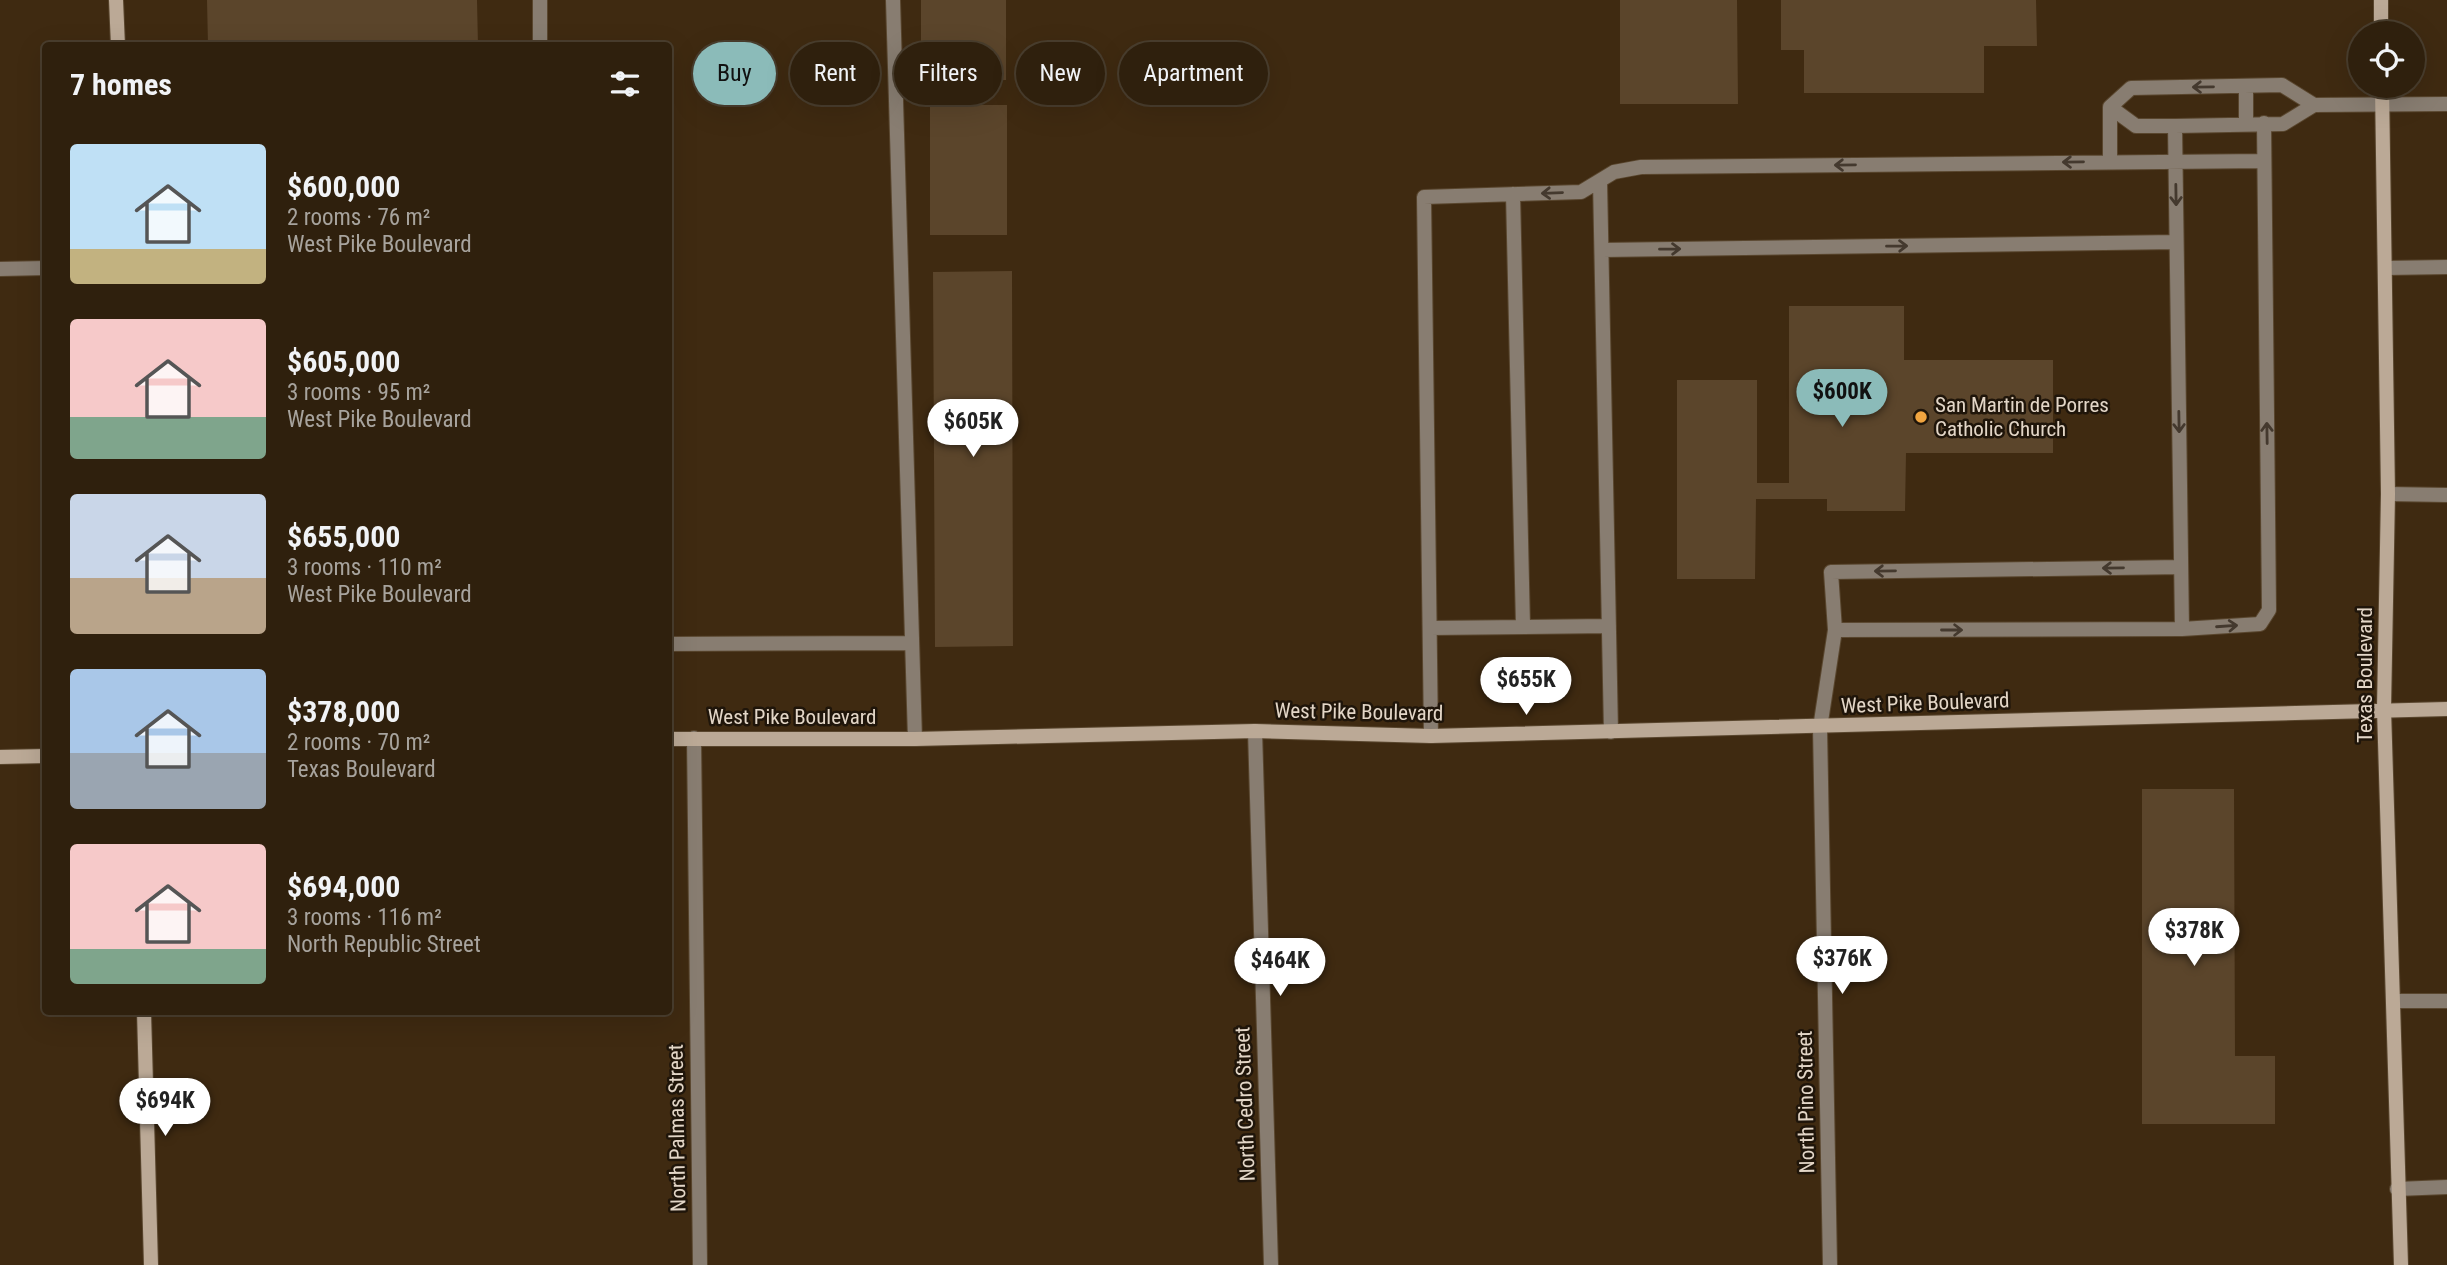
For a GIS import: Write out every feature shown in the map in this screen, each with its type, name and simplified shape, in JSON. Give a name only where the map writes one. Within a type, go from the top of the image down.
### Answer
[{"type":"street","points":[[116,0],[118,42]]},
{"type":"street","points":[[540,0],[540,42]]},
{"type":"street","points":[[893,0],[915,739]]},
{"type":"street","points":[[2381,0],[2381,21]]},
{"type":"street","points":[[2110,162],[2110,107],[2131,88],[2282,85],[2314,105]]},
{"type":"street","points":[[2246,86],[2246,124]]},
{"type":"street","name":"Texas Boulevard","points":[[2382,98],[2388,494],[2384,709],[2401,1265]]},
{"type":"street","points":[[2110,107],[2136,126],[2175,126],[2283,124],[2314,105],[2447,104]]},
{"type":"street","points":[[1835,630],[2182,629],[2260,624],[2269,610],[2264,123]]},
{"type":"street","points":[[2175,126],[2182,629]]},
{"type":"street","points":[[1431,736],[1424,197],[1581,192],[1614,172],[1642,167],[2264,161]]},
{"type":"street","points":[[1600,181],[1611,732]]},
{"type":"street","points":[[1513,194],[1523,626]]},
{"type":"street","points":[[1602,250],[2176,242]]},
{"type":"street","points":[[2385,268],[2447,267]]},
{"type":"street","points":[[0,269],[42,268]]},
{"type":"street","points":[[2388,494],[2447,495]]},
{"type":"street","name":"North Pino Street","points":[[1830,1265],[1820,728],[1835,630],[1831,572],[2181,567]]},
{"type":"street","points":[[1430,628],[1609,626]]},
{"type":"street","points":[[672,644],[912,643]]},
{"type":"street","name":"West Pike Boulevard","points":[[672,739],[915,739],[1255,731],[1431,736],[1820,728],[2447,709]]},
{"type":"street","name":"North Cedro Street","points":[[1255,731],[1271,1265]]},
{"type":"street","name":"North Palmas Street","points":[[694,738],[700,1265]]},
{"type":"street","points":[[0,757],[42,756]]},
{"type":"street","points":[[2395,1001],[2447,1001]]},
{"type":"street","points":[[144,1015],[151,1265]]},
{"type":"street","points":[[2397,1189],[2447,1188]]},
{"type":"building","points":[[207,0],[477,0],[478,42],[208,42]]},
{"type":"building","points":[[921,0],[1006,0],[1006,80],[1002,80],[1002,42],[921,42]]},
{"type":"building","points":[[1620,0],[1737,0],[1738,104],[1620,104]]},
{"type":"building","points":[[1781,0],[2036,0],[2037,46],[1984,46],[1984,93],[1804,93],[1804,50],[1781,50]]},
{"type":"building","points":[[930,105],[1007,105],[1007,235],[930,235]]},
{"type":"building","points":[[1012,271],[1013,646],[935,647],[933,272]]},
{"type":"building","name":"San Martin de Porres Catholic Church","points":[[1789,306],[1904,306],[1904,360],[2053,360],[2053,453],[1906,453],[1905,511],[1827,511],[1827,499],[1756,499],[1755,579],[1677,579],[1677,380],[1757,380],[1757,483],[1789,483]]},
{"type":"building","points":[[2142,789],[2234,789],[2235,1056],[2275,1056],[2275,1124],[2142,1124]]},
{"type":"place","name":"San Martin de Porres Catholic Church","points":[[1921,417]]}]
